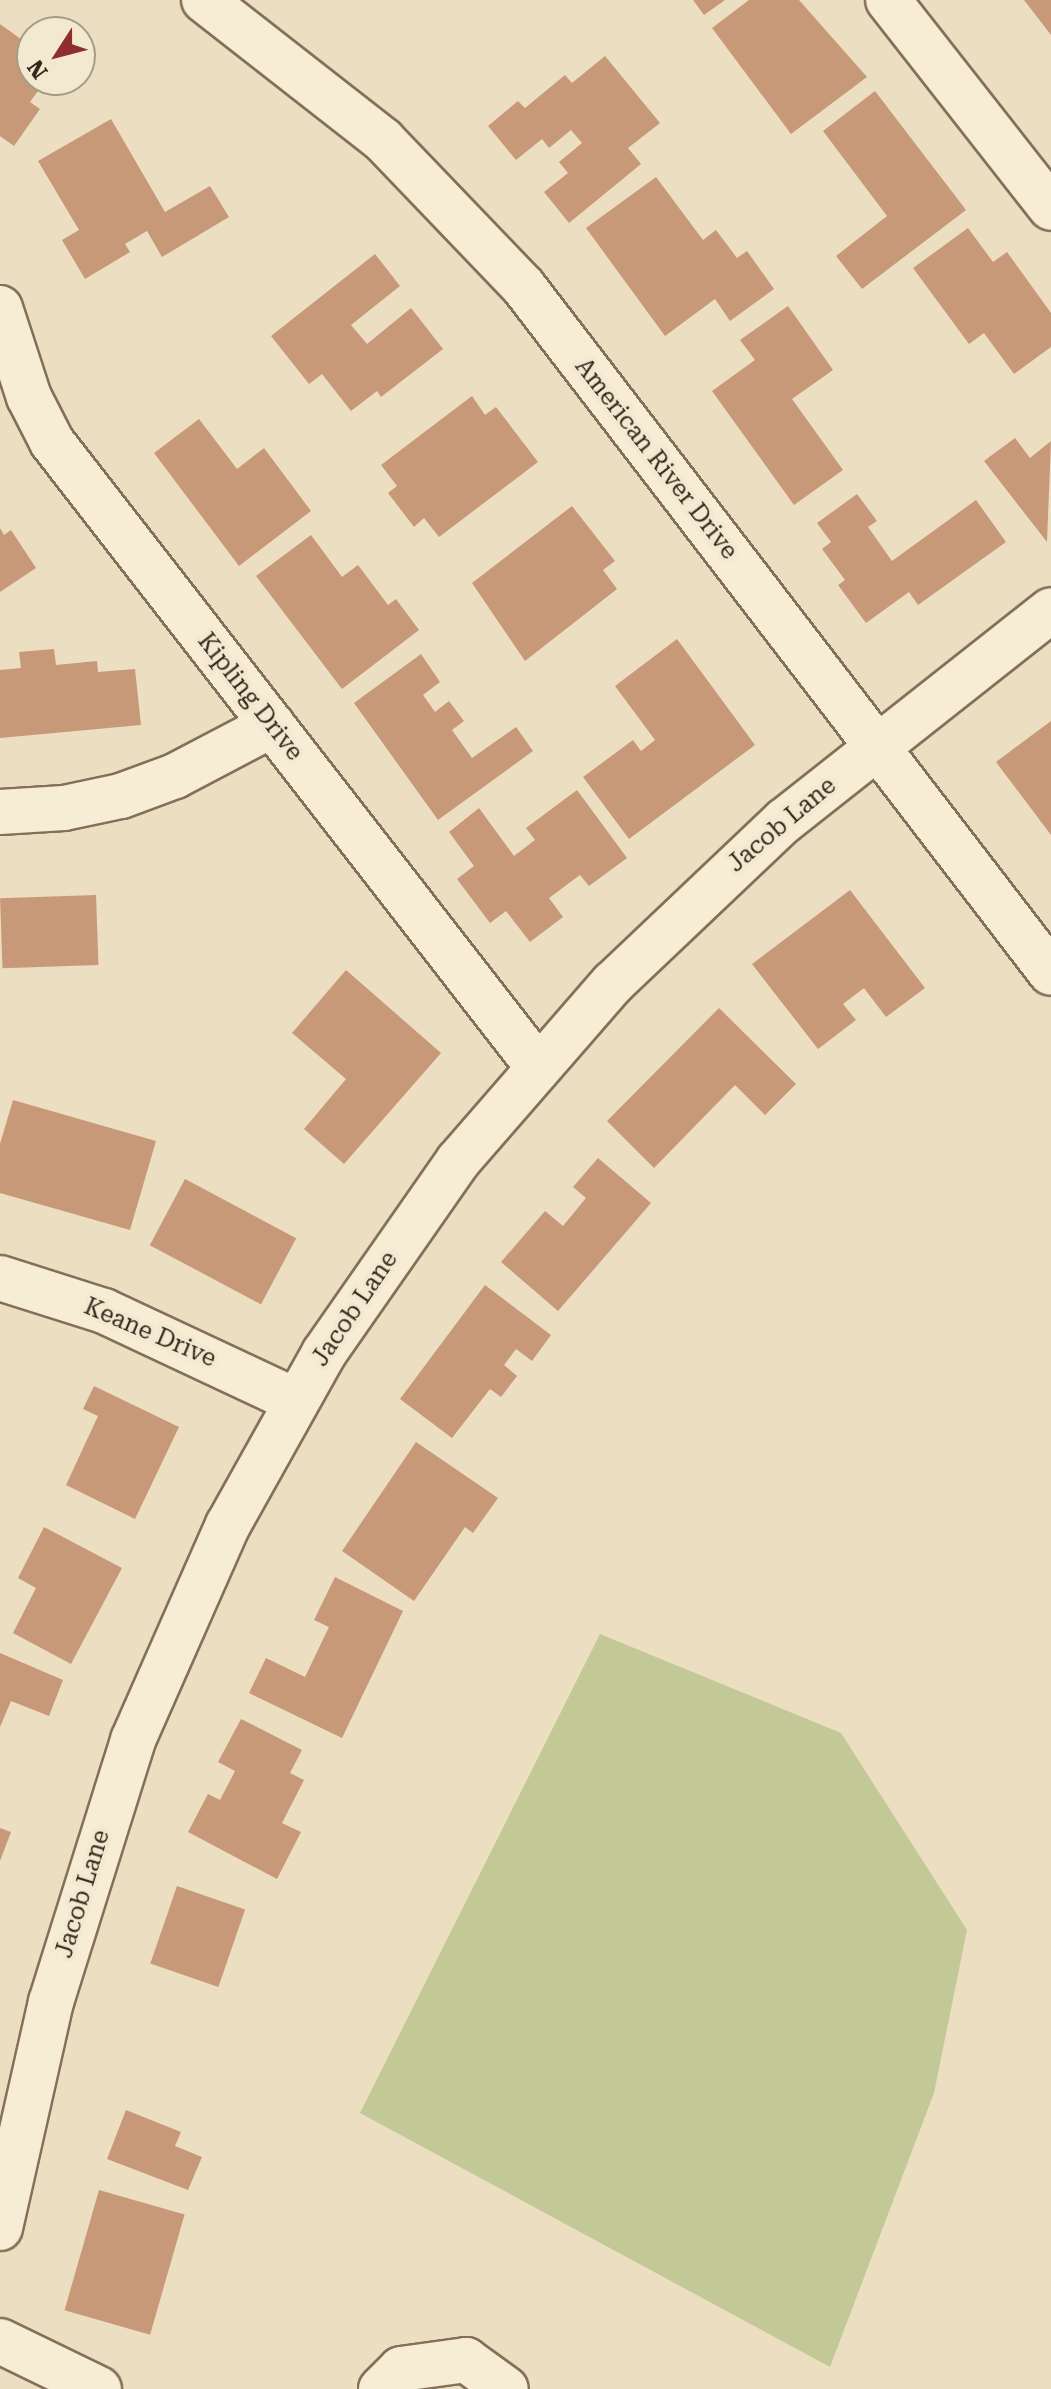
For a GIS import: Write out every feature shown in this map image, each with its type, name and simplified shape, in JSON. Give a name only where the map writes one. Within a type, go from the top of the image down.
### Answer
[{"type":"street","name":"American River Drive","points":[[204,0],[347,109],[455,211],[523,286],[1051,973]]},
{"type":"street","points":[[888,0],[1051,208]]},
{"type":"street","name":"Kipling Drive","points":[[0,308],[29,397],[52,442],[537,1066]]},
{"type":"street","name":"Jacob Lane","points":[[0,2228],[51,2002],[133,1740],[222,1538],[296,1401],[376,1275],[537,1066],[696,900],[877,746],[1051,610]]},
{"type":"street","points":[[0,812],[64,808],[121,796],[175,776],[272,725]]},
{"type":"street","name":"Keane Drive","points":[[0,1278],[148,1329],[296,1401]]},
{"type":"street","points":[[0,2341],[99,2389]]},
{"type":"street","points":[[381,2389],[401,2369],[466,2360],[506,2389]]},
{"type":"green space","points":[[600,1634],[841,1733],[967,1930],[934,2093],[830,2367],[360,2113]]},
{"type":"building","points":[[693,0],[725,0],[704,15]]},
{"type":"building","points":[[749,0],[799,0],[867,77],[791,134],[712,28]]},
{"type":"building","points":[[1024,0],[1051,0],[1051,35]]},
{"type":"building","points":[[0,24],[16,36],[16,96],[34,96],[30,102],[40,109],[14,146],[0,136]]},
{"type":"building","points":[[605,56],[660,123],[628,148],[641,164],[569,223],[544,192],[568,173],[559,162],[582,143],[571,130],[549,148],[542,139],[516,160],[488,126],[518,101],[525,108],[565,75],[572,83]]},
{"type":"building","points":[[875,91],[966,210],[862,289],[836,256],[887,216],[823,131]]},
{"type":"building","points":[[111,119],[165,212],[210,186],[229,217],[162,257],[147,231],[125,244],[130,252],[85,279],[62,240],[79,230],[38,161]]},
{"type":"building","points":[[656,177],[703,240],[716,230],[737,258],[747,251],[774,289],[730,321],[715,299],[665,336],[586,228]]},
{"type":"building","points":[[968,228],[993,262],[1007,252],[1051,313],[1051,347],[1014,374],[984,333],[969,344],[913,268]]},
{"type":"building","points":[[375,254],[400,286],[351,325],[367,344],[411,308],[443,349],[381,397],[377,391],[351,411],[322,374],[309,384],[271,336]]},
{"type":"building","points":[[788,306],[833,370],[792,399],[843,470],[794,505],[712,391],[755,360],[740,340]]},
{"type":"building","points":[[472,396],[485,415],[496,407],[538,462],[439,537],[424,518],[414,527],[388,493],[397,486],[381,465]]},
{"type":"building","points":[[199,419],[237,469],[264,448],[311,511],[239,566],[154,453]]},
{"type":"building","points":[[1015,438],[1030,458],[1051,441],[1047,542],[984,461]]},
{"type":"building","points":[[857,494],[877,521],[868,527],[892,561],[976,500],[1006,542],[918,605],[909,592],[866,623],[838,585],[845,580],[822,549],[831,542],[817,523]]},
{"type":"building","points":[[572,506],[615,561],[603,570],[617,589],[525,661],[472,583]]},
{"type":"building","points":[[0,528],[4,535],[11,530],[36,568],[0,592]]},
{"type":"building","points":[[311,535],[342,577],[358,565],[388,605],[396,599],[419,630],[342,689],[256,576]]},
{"type":"building","points":[[677,639],[755,745],[629,839],[583,777],[633,740],[641,751],[655,740],[615,686]]},
{"type":"building","points":[[54,649],[56,665],[97,661],[98,672],[135,669],[141,725],[0,738],[0,670],[21,668],[19,652]]},
{"type":"building","points":[[421,654],[440,682],[423,695],[435,712],[449,701],[464,721],[452,730],[472,758],[516,727],[533,751],[438,820],[354,703]]},
{"type":"building","points":[[1051,721],[1051,835],[996,762]]},
{"type":"building","points":[[577,790],[627,858],[589,886],[580,875],[549,898],[563,917],[530,942],[506,911],[490,923],[457,879],[474,866],[449,832],[479,808],[514,856],[535,840],[526,828]]},
{"type":"building","points":[[850,890],[925,988],[886,1017],[864,988],[843,1004],[856,1020],[818,1049],[752,964]]},
{"type":"building","points":[[96,895],[98,965],[3,968],[0,898]]},
{"type":"building","points":[[346,970],[441,1053],[344,1164],[304,1129],[346,1079],[292,1033]]},
{"type":"building","points":[[719,1008],[796,1084],[765,1115],[735,1085],[654,1168],[607,1121]]},
{"type":"building","points":[[13,1100],[156,1141],[130,1230],[0,1193],[0,1144]]},
{"type":"building","points":[[598,1158],[651,1203],[558,1311],[501,1262],[545,1211],[563,1226],[586,1198],[573,1187]]},
{"type":"building","points":[[185,1179],[296,1238],[261,1304],[150,1245]]},
{"type":"building","points":[[485,1285],[551,1335],[532,1361],[516,1349],[504,1365],[517,1376],[501,1397],[490,1389],[452,1438],[400,1399]]},
{"type":"building","points":[[94,1386],[179,1427],[135,1519],[66,1485],[98,1416],[83,1409]]},
{"type":"building","points":[[416,1442],[498,1498],[473,1533],[465,1527],[414,1601],[342,1551]]},
{"type":"building","points":[[44,1527],[122,1568],[71,1664],[13,1633],[36,1588],[18,1578]]},
{"type":"building","points":[[335,1577],[403,1611],[342,1738],[249,1693],[266,1658],[305,1677],[329,1627],[314,1620]]},
{"type":"building","points":[[0,1653],[63,1680],[49,1716],[11,1701],[0,1727]]},
{"type":"building","points":[[241,1719],[302,1750],[290,1773],[304,1780],[282,1823],[301,1832],[277,1879],[188,1832],[208,1794],[220,1800],[235,1771],[218,1762]]},
{"type":"building","points":[[0,1828],[11,1832],[0,1861]]},
{"type":"building","points":[[177,1886],[245,1909],[218,1987],[150,1964]]},
{"type":"building","points":[[126,2110],[181,2132],[175,2146],[202,2157],[188,2190],[107,2159]]},
{"type":"building","points":[[99,2190],[185,2215],[150,2335],[65,2310]]}]
